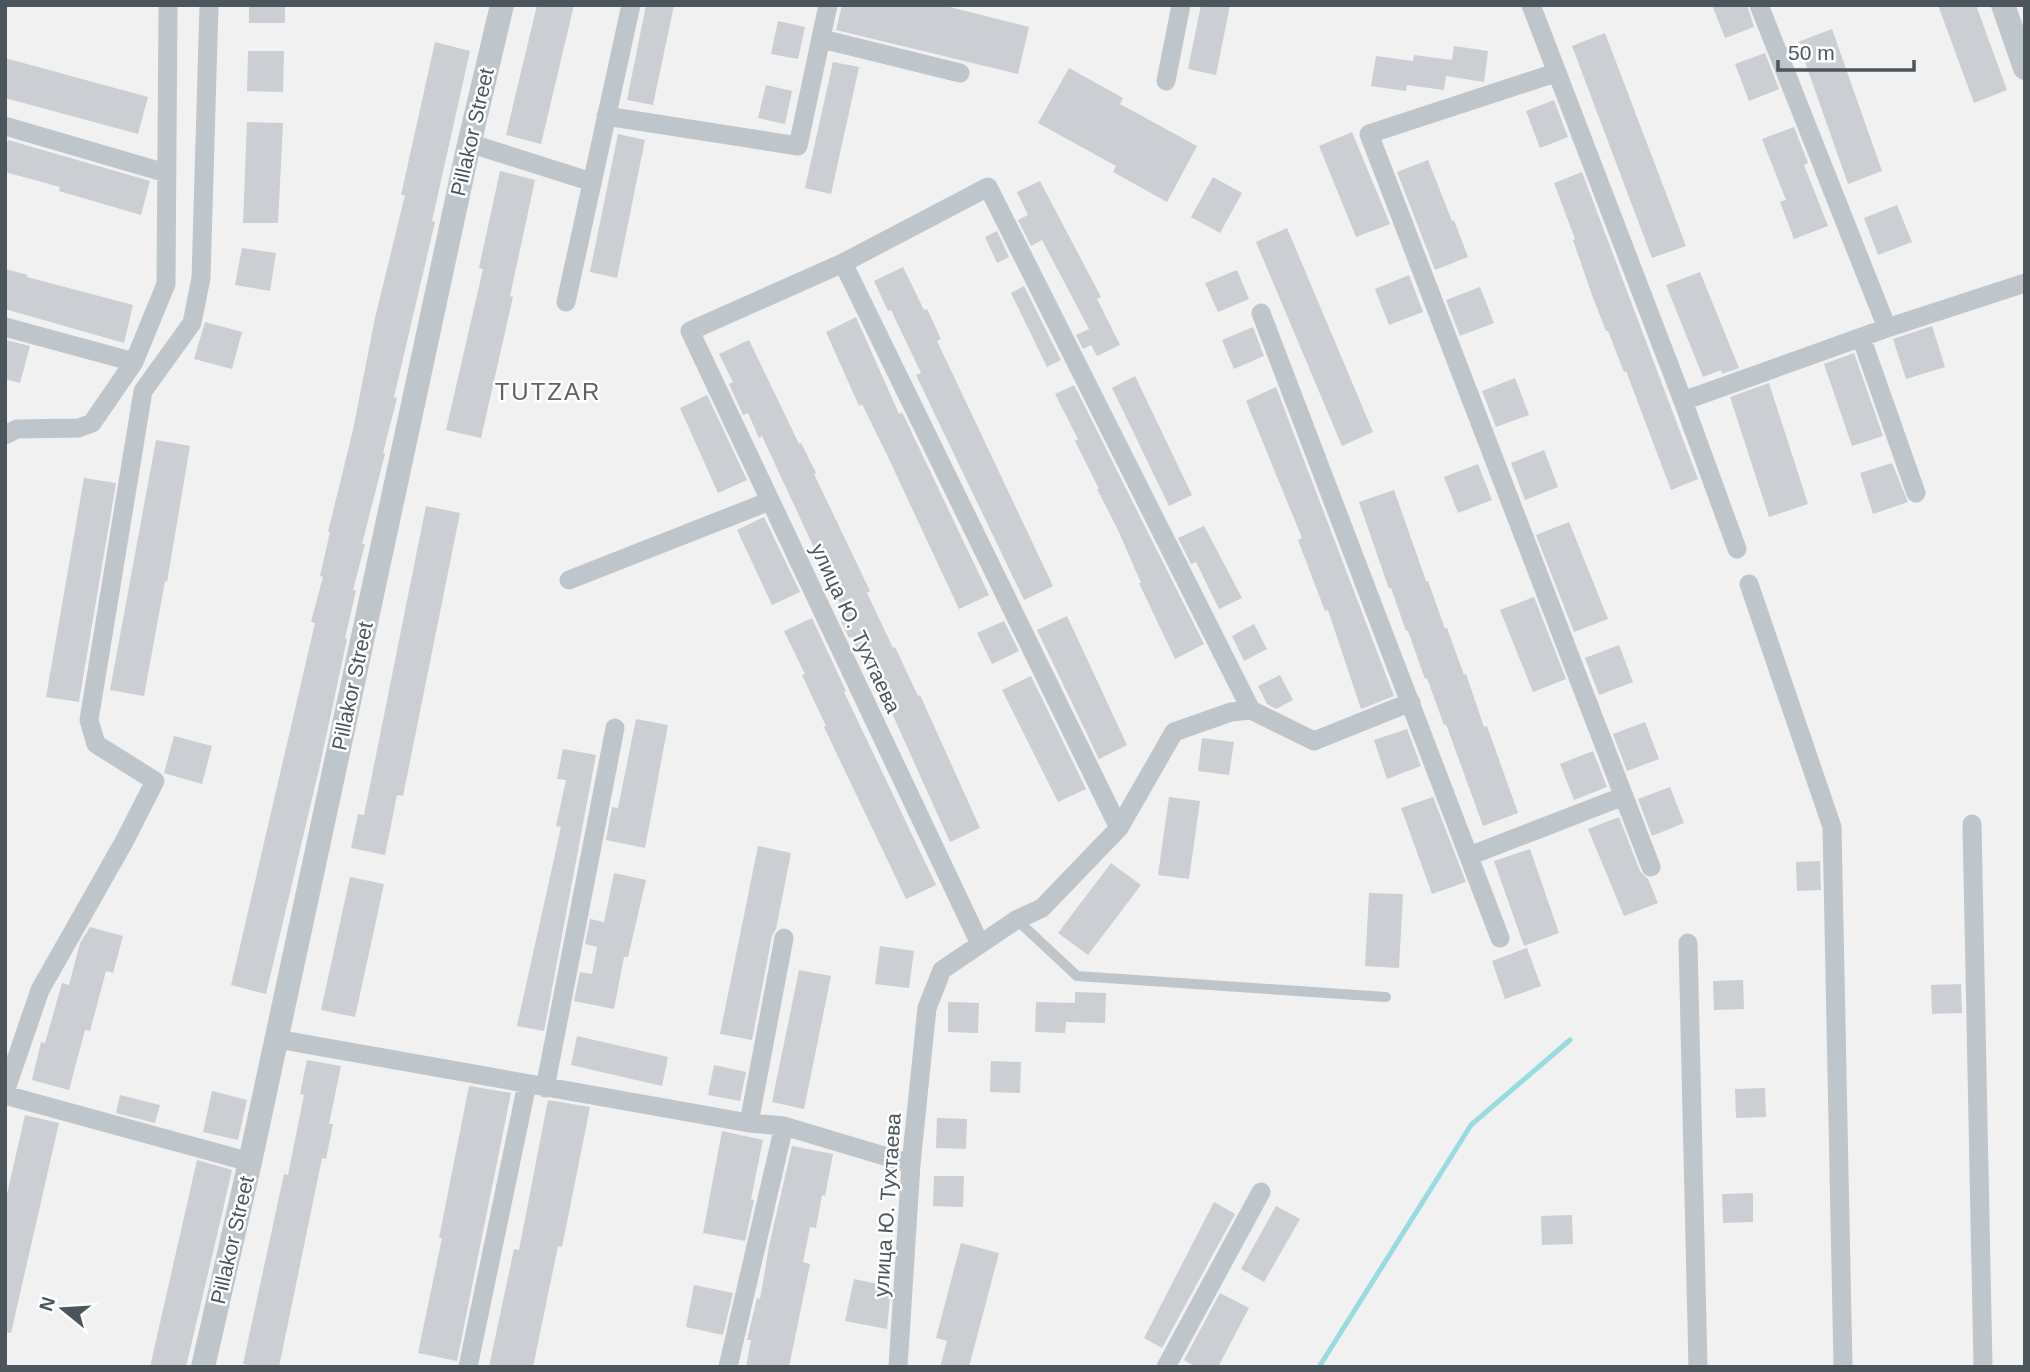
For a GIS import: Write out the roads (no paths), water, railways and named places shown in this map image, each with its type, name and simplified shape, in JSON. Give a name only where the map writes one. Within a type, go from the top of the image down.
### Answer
[{"type":"street","points":[[5,435],[17,429],[86,427],[92,423],[134,362],[166,284],[168,5]]},
{"type":"street","points":[[209,5],[201,278],[192,323],[143,391],[89,720],[96,744],[155,781],[125,840],[40,990],[5,1093],[250,1162]]},
{"type":"street","name":"Pillakor Street","points":[[203,1367],[250,1162],[469,143],[502,5]]},
{"type":"street","points":[[566,302],[631,5]]},
{"type":"street","points":[[606,116],[798,146],[828,5]]},
{"type":"street","points":[[1167,81],[1181,5]]},
{"type":"street","points":[[1531,5],[1737,549]]},
{"type":"street","points":[[1759,5],[1887,328]]},
{"type":"street","points":[[2003,5],[2025,68]]},
{"type":"street","points":[[822,39],[960,73]]},
{"type":"street","points":[[1555,73],[1369,134],[1651,867]]},
{"type":"street","points":[[5,125],[166,173]]},
{"type":"street","points":[[469,143],[592,183]]},
{"type":"street","points":[[1119,828],[844,263],[988,187],[1251,710],[1314,741],[1411,702]]},
{"type":"street","name":"улица Ю. Тухтаева","points":[[844,263],[690,331],[980,944]]},
{"type":"street","points":[[1683,401],[1887,328],[2025,284]]},
{"type":"street","points":[[1261,313],[1500,938]]},
{"type":"street","points":[[5,327],[134,362]]},
{"type":"street","points":[[1861,337],[1916,493]]},
{"type":"street","points":[[569,580],[770,501]]},
{"type":"street","points":[[1749,584],[1832,827],[1843,1367]]},
{"type":"street","name":"улица Ю. Тухтаева","points":[[898,1367],[911,1164],[927,1008],[942,970],[1016,920],[1042,908],[1119,828],[1174,732],[1231,712],[1251,710]]},
{"type":"street","points":[[468,1367],[536,1086],[615,728]]},
{"type":"street","points":[[1469,856],[1624,796]]},
{"type":"street","points":[[1972,824],[1983,1367]]},
{"type":"street","points":[[750,1123],[784,938]]},
{"type":"street","points":[[1688,943],[1698,1367]]},
{"type":"street","points":[[276,1039],[750,1123],[783,1126],[911,1164]]},
{"type":"street","points":[[729,1367],[783,1126]]},
{"type":"street","points":[[1166,1367],[1261,1192]]},
{"type":"lane","points":[[1016,920],[1077,975],[1386,997]]},
{"type":"waterway","points":[[1319,1367],[1471,1125],[1570,1040]]},
{"type":"district","name":"TUTZAR","points":[[548,391]]}]
